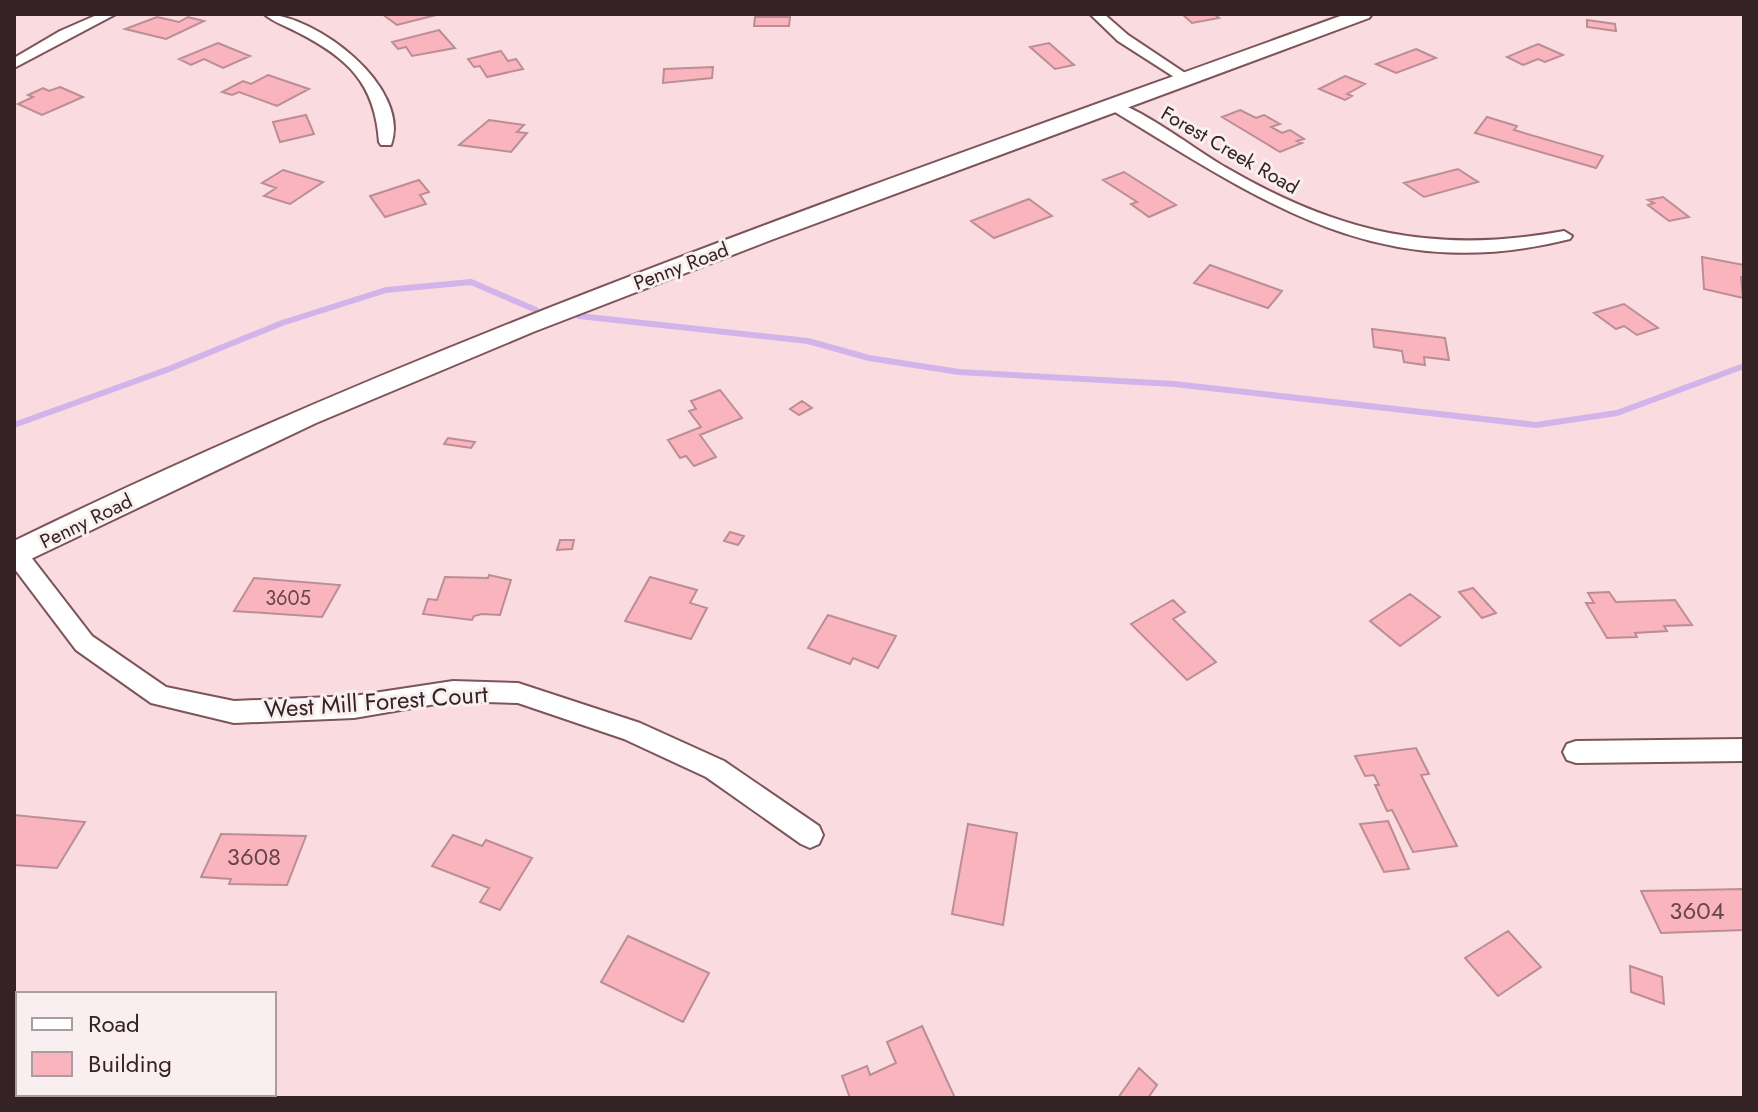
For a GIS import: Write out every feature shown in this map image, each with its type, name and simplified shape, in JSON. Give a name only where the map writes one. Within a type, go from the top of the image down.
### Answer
[{"type":"street","points":[[14,64],[65,34],[110,14]]},
{"type":"street","points":[[270,14],[324,42],[369,80],[383,109],[386,142]]},
{"type":"street","points":[[1096,14],[1123,38],[1187,79]]},
{"type":"street","name":"Penny Road","points":[[15,555],[239,448],[404,375],[649,278],[1363,14]]},
{"type":"street","name":"Forest Creek Road","points":[[1115,106],[1286,207],[1362,233],[1399,243],[1445,249],[1523,246],[1564,236]]},
{"type":"street","name":"West Mill Forest Court","points":[[15,555],[84,643],[160,696],[234,712],[354,707],[453,691],[518,693],[631,731],[715,769],[810,835]]},
{"type":"street","points":[[1576,752],[1744,750]]},
{"type":"building","points":[[382,14],[440,14],[397,25]]},
{"type":"building","points":[[1182,14],[1214,14],[1219,18],[1192,23]]},
{"type":"building","points":[[157,17],[179,22],[188,17],[204,21],[166,39],[125,29]]},
{"type":"building","points":[[755,17],[790,17],[789,26],[754,26]]},
{"type":"building","points":[[1587,20],[1615,24],[1616,31],[1587,27]]},
{"type":"building","points":[[439,30],[455,48],[412,56],[406,47],[398,49],[392,42]]},
{"type":"building","points":[[218,43],[250,56],[223,68],[204,59],[191,65],[179,59]]},
{"type":"building","points":[[1049,43],[1074,65],[1055,69],[1030,47]]},
{"type":"building","points":[[1538,44],[1563,55],[1545,62],[1538,59],[1523,65],[1507,57]]},
{"type":"building","points":[[1416,49],[1436,58],[1396,73],[1376,64]]},
{"type":"building","points":[[501,51],[508,61],[516,59],[523,69],[487,77],[480,66],[474,67],[468,59]]},
{"type":"building","points":[[713,67],[712,78],[663,83],[664,69]]},
{"type":"building","points":[[268,75],[309,89],[277,106],[239,92],[232,95],[222,92],[243,81],[251,84]]},
{"type":"building","points":[[1345,76],[1365,84],[1347,94],[1352,96],[1345,100],[1319,89]]},
{"type":"building","points":[[60,87],[83,97],[42,115],[18,104],[43,88],[49,91]]},
{"type":"building","points":[[1240,110],[1256,118],[1264,115],[1280,124],[1271,127],[1282,133],[1290,130],[1304,139],[1297,141],[1302,143],[1280,152],[1222,117]]},
{"type":"building","points":[[306,115],[314,134],[280,142],[273,122]]},
{"type":"building","points":[[1487,117],[1517,126],[1514,130],[1603,156],[1596,168],[1475,133]]},
{"type":"building","points":[[489,120],[524,125],[517,132],[527,133],[511,152],[459,145]]},
{"type":"building","points":[[1458,169],[1478,182],[1424,197],[1404,183]]},
{"type":"building","points":[[283,170],[323,182],[290,204],[264,196],[276,188],[262,183]]},
{"type":"building","points":[[1124,172],[1176,205],[1149,217],[1131,204],[1137,202],[1103,180]]},
{"type":"building","points":[[419,180],[429,192],[420,195],[426,204],[385,217],[370,196]]},
{"type":"building","points":[[1663,197],[1689,217],[1669,221],[1648,205],[1654,203],[1648,200]]},
{"type":"building","points":[[1029,199],[1052,216],[994,238],[971,221]]},
{"type":"building","points":[[1702,257],[1744,265],[1744,277],[1741,277],[1743,298],[1704,289]]},
{"type":"building","points":[[1210,265],[1282,291],[1268,308],[1194,283]]},
{"type":"building","points":[[1624,304],[1658,328],[1637,335],[1624,326],[1616,329],[1594,313]]},
{"type":"building","points":[[1372,329],[1445,338],[1449,360],[1424,357],[1425,365],[1404,362],[1402,351],[1374,347]]},
{"type":"building","points":[[720,390],[742,418],[700,435],[716,457],[694,466],[686,456],[680,458],[668,440],[701,427],[689,411],[696,409],[691,401]]},
{"type":"building","points":[[802,401],[812,408],[799,415],[790,409]]},
{"type":"building","points":[[448,438],[475,442],[471,448],[444,444]]},
{"type":"building","points":[[730,532],[744,536],[738,545],[724,541]]},
{"type":"building","points":[[560,540],[574,540],[572,549],[557,550]]},
{"type":"building","points":[[489,575],[511,580],[500,615],[482,614],[474,616],[472,620],[423,614],[428,599],[437,600],[445,577],[488,578]]},
{"type":"building","points":[[650,577],[697,590],[690,603],[707,608],[691,639],[625,621]]},
{"type":"building","points":[[254,578],[340,585],[322,617],[234,611]]},
{"type":"building","points":[[1473,588],[1496,613],[1482,618],[1459,592]]},
{"type":"building","points":[[1609,592],[1616,602],[1675,600],[1692,625],[1664,626],[1667,631],[1635,633],[1637,637],[1607,638],[1586,603],[1594,603],[1588,593]]},
{"type":"building","points":[[1410,594],[1440,617],[1400,646],[1370,621]]},
{"type":"building","points":[[1173,600],[1185,612],[1173,619],[1216,662],[1187,680],[1131,624]]},
{"type":"building","points":[[828,615],[896,636],[878,668],[853,658],[850,664],[808,648]]},
{"type":"building","points":[[1416,748],[1429,774],[1421,775],[1457,846],[1413,852],[1392,810],[1387,811],[1375,785],[1379,785],[1374,775],[1365,776],[1355,756]]},
{"type":"building","points":[[14,815],[85,822],[57,868],[14,865]]},
{"type":"building","points":[[1388,821],[1409,869],[1384,872],[1360,824]]},
{"type":"building","points":[[968,824],[1017,833],[1003,925],[952,914]]},
{"type":"building","points":[[221,834],[306,836],[287,885],[229,884],[231,879],[201,877]]},
{"type":"building","points":[[453,835],[482,846],[486,840],[532,858],[500,910],[480,902],[489,888],[432,866]]},
{"type":"building","points":[[1744,889],[1744,930],[1661,933],[1641,891]]},
{"type":"building","points":[[1508,931],[1541,967],[1498,996],[1465,958]]},
{"type":"building","points":[[628,936],[709,973],[683,1022],[601,982]]},
{"type":"building","points":[[1630,966],[1662,977],[1664,1004],[1631,992]]},
{"type":"building","points":[[922,1026],[955,1098],[850,1098],[842,1076],[867,1066],[870,1075],[896,1063],[887,1042]]},
{"type":"building","points":[[1139,1068],[1157,1085],[1148,1098],[1118,1098]]},
{"type":"waterway","points":[[14,425],[169,369],[282,323],[386,290],[471,282],[536,310]]},
{"type":"waterway","points":[[579,316],[808,341],[869,358],[959,372],[1174,384],[1536,425],[1617,413],[1744,366]]}]
